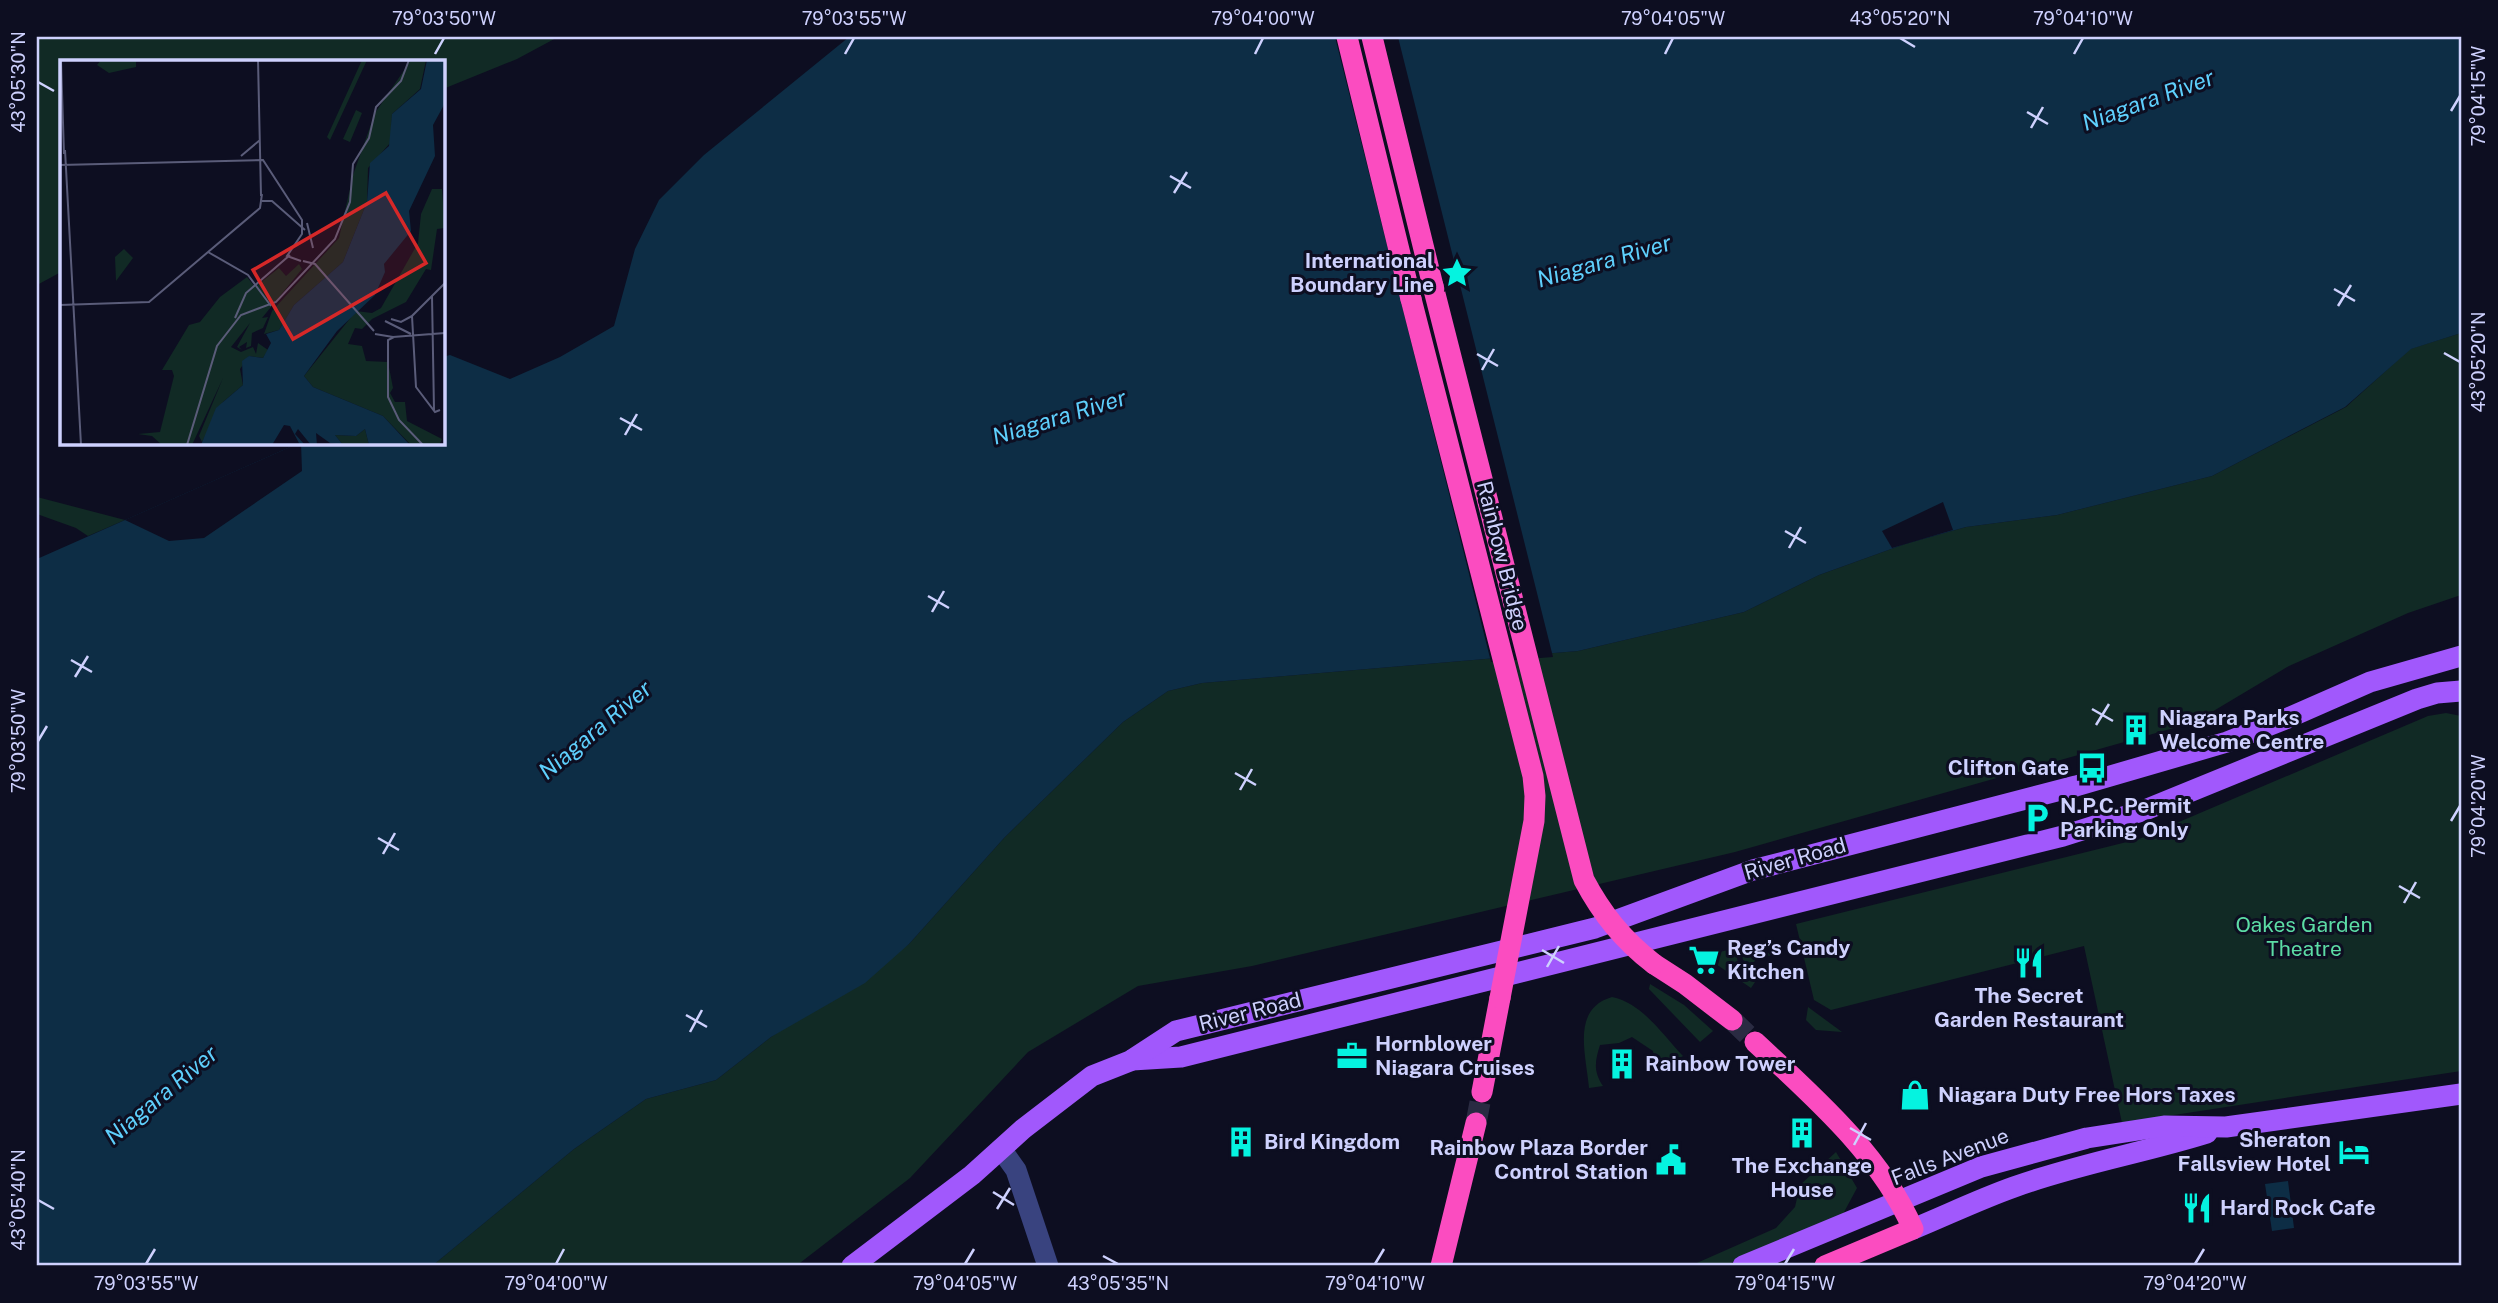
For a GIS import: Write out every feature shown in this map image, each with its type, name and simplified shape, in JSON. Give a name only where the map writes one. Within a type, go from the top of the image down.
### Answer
[{"type":"highway","name":"Rainbow Bridge","points":[[1347,37],[1533,776],[1534,821],[1482,1092]]},
{"type":"highway","name":"Rainbow Bridge","points":[[1372,37],[1584,880],[1607,919],[1626,942],[1732,1020]]},
{"type":"highway","points":[[1755,1042],[1857,1142],[1901,1202],[1913,1229]]},
{"type":"highway","points":[[1441,1266],[1476,1123]]},
{"type":"highway","name":"Falls Avenue","points":[[1825,1266],[1913,1229]]},
{"type":"main road","name":"River Road","points":[[852,1266],[972,1175],[1091,1076],[1130,1060],[1176,1031],[1595,928],[1753,870],[2076,786],[2227,742],[2288,719],[2370,682],[2461,656]]},
{"type":"main road","name":"River Road","points":[[1130,1060],[1181,1057],[2063,836],[2145,810],[2417,699],[2461,691]]},
{"type":"main road","name":"Falls Avenue","points":[[1743,1266],[1981,1167],[2087,1138],[2164,1126],[2226,1127],[2461,1094]]},
{"type":"main road","name":"Falls Avenue","points":[[1913,1229],[2013,1187],[2090,1163],[2167,1146],[2226,1127]]},
{"type":"street","points":[[1001,1149],[1016,1170],[1048,1266]]},
{"type":"green space","points":[[37,37],[558,37],[517,59],[444,89],[444,60],[60,60],[60,273],[37,285]]},
{"type":"green space","points":[[2461,333],[2461,595],[2408,613],[2289,666],[2195,722],[1735,852],[1252,966],[1138,986],[1028,1052],[910,1178],[796,1266],[432,1266],[574,1149],[646,1099],[716,1080],[771,1037],[909,944],[1004,838],[1123,722],[1168,691],[1202,683],[1578,651],[1744,612],[1819,575],[1905,544],[1966,527],[2057,515],[2212,476],[2346,407],[2410,349]]},
{"type":"green space","points":[[37,497],[125,520],[88,536],[76,528],[37,514]]},
{"type":"green space","name":"Oakes Garden Theatre","points":[[2446,713],[2461,716],[2461,1071],[2122,1123],[2084,946],[1831,1010],[1814,1000],[1796,924],[2139,839],[2428,716]]},
{"type":"green space","points":[[1759,947],[1772,955],[1756,959],[1752,965],[1743,960],[1741,951]]},
{"type":"green space","points":[[1732,949],[1736,952],[1740,974],[1755,982],[1751,988],[1713,962],[1695,958]]},
{"type":"green space","points":[[1650,984],[1684,1005],[1713,1031],[1700,1042],[1649,989]]},
{"type":"green space","points":[[1612,997],[1623,1000],[1642,1013],[1683,1056],[1656,1071],[1653,1051],[1632,1037],[1619,1043],[1600,1045],[1596,1066],[1603,1086],[1589,1088],[1584,1047],[1586,1022],[1599,1003]]},
{"type":"green space","points":[[1808,1007],[1842,1032],[1816,1030],[1806,1020]]},
{"type":"green space","points":[[1836,1152],[1857,1188],[1843,1214],[1816,1228],[1723,1266],[1690,1266],[1776,1228],[1795,1207],[1800,1185]]},
{"type":"water","name":"Niagara River","points":[[849,37],[2461,37],[2461,333],[2411,349],[2345,407],[2212,476],[2057,515],[1966,527],[1905,544],[1819,575],[1744,612],[1578,651],[1202,683],[1168,691],[1123,722],[1004,838],[909,944],[865,983],[771,1037],[716,1080],[646,1099],[574,1149],[432,1266],[37,1266],[37,559],[297,444],[444,444],[444,357],[450,355],[510,379],[560,357],[614,326],[635,249],[659,200],[704,155]]},
{"type":"water","points":[[2288,1181],[2294,1228],[2272,1231],[2265,1184]]},
{"type":"pier","points":[[1335,37],[1398,37],[1553,657],[1491,662]]},
{"type":"pier","points":[[301,444],[302,471],[204,538],[169,541],[125,520]]},
{"type":"pier","points":[[1943,502],[1953,530],[1892,548],[1882,531]]},
{"type":"tunnel","points":[[1732,1020],[1755,1042]]},
{"type":"tunnel","points":[[1476,1123],[1482,1092]]},
{"type":"place","name":"International Boundary Line","points":[[1457,273]]},
{"type":"place","name":"Niagara Parks Welcome Centre","points":[[2136,730]]},
{"type":"place","name":"Clifton Gate","points":[[2092,768]]},
{"type":"place","name":"N.P.C. Permit Parking Only","points":[[2037,818]]},
{"type":"place","name":"Reg’s Candy Kitchen","points":[[1704,960]]},
{"type":"place","name":"The Secret Garden Restaurant","points":[[2029,963]]},
{"type":"place","name":"Hornblower Niagara Cruises","points":[[1352,1056]]},
{"type":"place","name":"Rainbow Tower","points":[[1622,1064]]},
{"type":"place","name":"Niagara Duty Free Hors Taxes","points":[[1915,1095]]},
{"type":"place","name":"The Exchange House","points":[[1802,1133]]},
{"type":"place","name":"Bird Kingdom","points":[[1241,1142]]},
{"type":"place","name":"Sheraton Fallsview Hotel","points":[[2354,1152]]},
{"type":"place","name":"Rainbow Plaza Border Control Station","points":[[1671,1160]]},
{"type":"place","name":"Hard Rock Cafe","points":[[2197,1208]]}]
